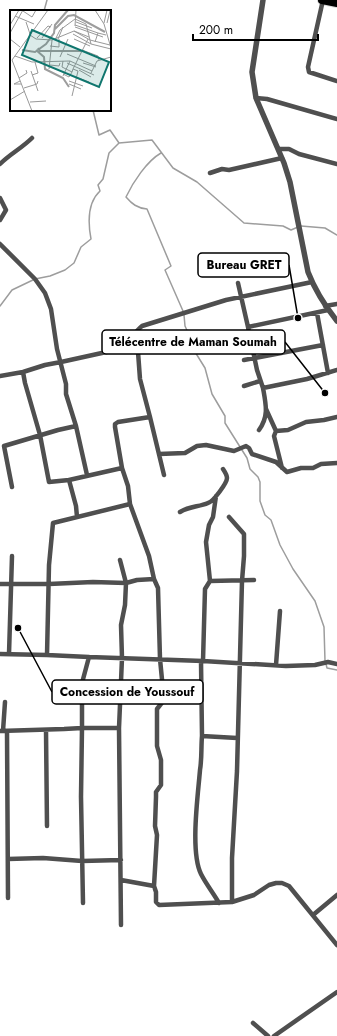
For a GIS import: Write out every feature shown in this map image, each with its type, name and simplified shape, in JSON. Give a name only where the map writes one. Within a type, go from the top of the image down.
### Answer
[{"type":"highway","points":[[323,0],[337,3]]},
{"type":"street","points":[[263,0],[252,72],[256,98],[279,149],[290,182],[308,272],[327,308],[337,321]]},
{"type":"street","points":[[323,0],[308,67],[309,72],[337,81]]},
{"type":"street","points":[[256,98],[267,99],[337,118]]},
{"type":"street","points":[[0,164],[10,154],[25,145],[32,138]]},
{"type":"street","points":[[279,149],[289,149],[299,154],[337,164]]},
{"type":"street","points":[[210,172],[222,169],[229,170],[282,158]]},
{"type":"street","points":[[0,198],[6,210],[0,220]]},
{"type":"street","points":[[0,244],[35,279],[45,293],[50,309],[57,349],[66,384],[66,394],[76,426],[87,475]]},
{"type":"street","points":[[0,376],[120,349],[128,344],[137,330],[142,326],[241,296],[312,282]]},
{"type":"street","points":[[238,283],[254,358],[263,388],[266,409],[264,423],[259,430]]},
{"type":"street","points":[[248,327],[317,313],[337,304]]},
{"type":"street","points":[[317,313],[328,373]]},
{"type":"street","points":[[133,336],[138,352],[140,379],[164,475]]},
{"type":"street","points":[[244,360],[323,345]]},
{"type":"street","points":[[263,388],[337,370]]},
{"type":"street","points":[[23,372],[40,435],[49,482],[68,480],[122,468]]},
{"type":"street","points":[[244,386],[260,381]]},
{"type":"street","points":[[266,409],[276,431],[274,436],[282,468]]},
{"type":"street","points":[[150,417],[118,422],[115,424],[115,427],[122,468],[128,486],[130,504],[149,556],[154,579],[158,588],[160,659],[164,700],[157,709],[157,746],[161,760],[161,784],[156,792],[155,826],[157,835],[154,886],[156,892],[156,902],[159,905],[232,902],[254,895],[276,882],[282,883],[289,886],[337,945]]},
{"type":"street","points":[[276,431],[288,430],[306,422],[337,417]]},
{"type":"street","points":[[12,487],[4,446],[76,426]]},
{"type":"street","points":[[159,454],[185,453],[197,446],[206,445],[234,451],[246,446],[252,454],[276,462],[287,472],[301,468],[313,468],[321,464],[337,463]]},
{"type":"street","points":[[180,512],[186,508],[210,503],[227,480],[227,476],[223,469]]},
{"type":"street","points":[[68,480],[76,506],[77,518]]},
{"type":"street","points":[[216,496],[213,517],[209,525],[206,542],[210,581],[204,589],[202,736],[198,787],[196,860],[201,874],[219,903]]},
{"type":"street","points":[[47,655],[49,584],[53,523],[130,504]]},
{"type":"street","points":[[229,517],[244,534],[237,771],[232,858],[232,902]]},
{"type":"street","points":[[9,654],[12,556]]},
{"type":"street","points":[[120,560],[126,582],[124,615],[121,625],[122,658],[119,728],[121,925]]},
{"type":"street","points":[[0,584],[126,582],[154,579]]},
{"type":"street","points":[[210,581],[254,580]]},
{"type":"street","points":[[276,665],[280,611]]},
{"type":"street","points":[[0,654],[240,662],[286,666],[326,663],[337,664]]},
{"type":"street","points":[[83,903],[81,797],[82,683],[89,657]]},
{"type":"street","points":[[5,702],[4,731],[8,898]]},
{"type":"street","points":[[4,731],[119,728]]},
{"type":"street","points":[[46,730],[46,826]]},
{"type":"street","points":[[202,736],[237,738]]},
{"type":"street","points":[[8,859],[43,858],[121,860]]},
{"type":"street","points":[[121,880],[154,886]]},
{"type":"street","points":[[313,914],[337,895]]},
{"type":"street","points":[[274,1036],[337,992]]},
{"type":"street","points":[[253,1023],[268,1036]]},
{"type":"waterway","points":[[44,10],[47,0]]},
{"type":"waterway","points":[[93,111],[99,135],[110,130],[119,143],[152,140],[173,168],[197,182],[244,223],[283,226],[291,230],[298,227]]},
{"type":"waterway","points":[[0,306],[12,290],[35,279],[50,276],[65,270],[74,263],[81,247],[91,239],[89,226],[91,207],[100,191],[98,185],[103,179],[109,153],[119,143]]},
{"type":"waterway","points":[[161,153],[141,172],[126,197],[130,202],[140,208],[147,209],[171,266],[165,270],[183,311]]},
{"type":"waterway","points":[[301,226],[325,228],[337,235]]},
{"type":"waterway","points":[[184,315],[185,326],[190,337],[192,347],[205,368],[212,394],[225,416],[225,423],[247,458],[250,469],[258,477],[260,482],[260,501],[265,515],[271,520],[280,545],[293,569],[315,601],[324,627],[325,661]]},
{"type":"waterway","points":[[326,664],[327,668],[337,670]]},
{"type":"place","name":"Bureau GRET","points":[[298,318]]},
{"type":"place","name":"Télécentre de Maman Soumah","points":[[325,393]]},
{"type":"place","name":"Concession de Youssouf","points":[[18,628]]}]
